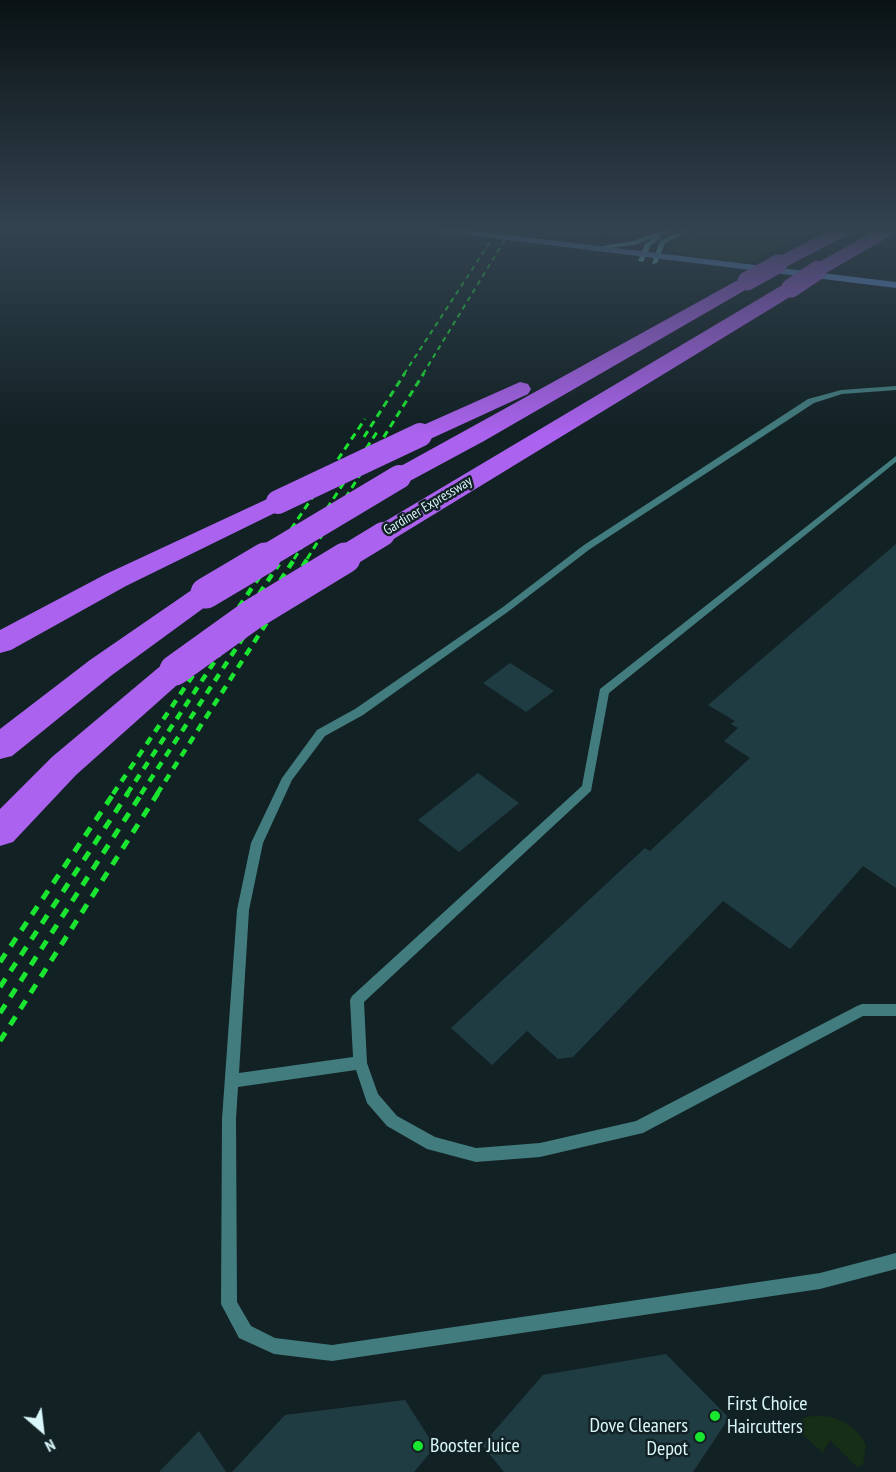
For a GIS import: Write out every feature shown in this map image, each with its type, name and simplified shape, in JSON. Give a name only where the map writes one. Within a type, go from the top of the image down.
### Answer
[{"type":"highway","points":[[0,747],[32,720],[136,642],[206,593],[399,477],[476,436],[718,297]]},
{"type":"highway","name":"Gardiner Expressway","points":[[0,832],[63,766],[175,670],[253,614],[777,297]]},
{"type":"highway","points":[[0,644],[116,580],[420,435],[699,307]]},
{"type":"lane","points":[[896,388],[841,392],[812,401],[587,547],[506,609],[359,712],[321,734],[287,778],[257,843],[243,910],[229,1119],[229,1304],[245,1332],[274,1346],[332,1353],[820,1281],[896,1261]]},
{"type":"lane","points":[[896,459],[604,691],[587,788],[357,1000],[360,1063],[372,1098],[392,1121],[432,1144],[476,1155],[540,1150],[638,1128],[862,1010],[896,1010]]},
{"type":"lane","points":[[231,1081],[360,1063]]},
{"type":"green space","points":[[806,1417],[838,1419],[857,1432],[866,1445],[863,1465],[857,1467],[830,1440],[823,1453],[797,1429],[797,1423]]},
{"type":"building","points":[[896,544],[896,888],[863,866],[790,949],[723,901],[573,1057],[558,1059],[527,1031],[492,1065],[451,1028],[645,848],[650,851],[750,758],[724,741],[738,728],[731,724],[735,721],[708,705]]},
{"type":"building","points":[[510,663],[554,691],[526,712],[483,683]]},
{"type":"building","points":[[478,773],[519,803],[459,852],[418,820]]},
{"type":"building","points":[[666,1354],[729,1418],[693,1472],[504,1472],[482,1445],[543,1375]]},
{"type":"building","points":[[405,1400],[435,1447],[414,1472],[232,1472],[285,1415]]},
{"type":"building","points":[[199,1431],[226,1472],[159,1472]]},
{"type":"railway","points":[[404,374],[454,297]]},
{"type":"railway","points":[[423,374],[470,297]]},
{"type":"railway","points":[[364,437],[405,373]]},
{"type":"railway","points":[[307,559],[424,373]]},
{"type":"railway","points":[[271,559],[365,419]]},
{"type":"railway","points":[[294,559],[377,432]]},
{"type":"railway","points":[[113,794],[272,558]]},
{"type":"railway","points":[[141,794],[295,558]]},
{"type":"railway","points":[[157,794],[308,558]]},
{"type":"railway","points":[[127,794],[279,564]]},
{"type":"railway","points":[[0,962],[114,793]]},
{"type":"railway","points":[[0,987],[128,793]]},
{"type":"railway","points":[[0,1013],[142,793]]},
{"type":"railway","points":[[0,1041],[158,793]]},
{"type":"place","name":"First Choice Haircutters","points":[[715,1416]]},
{"type":"place","name":"Dove Cleaners Depot","points":[[700,1437]]},
{"type":"place","name":"Booster Juice","points":[[418,1446]]}]
